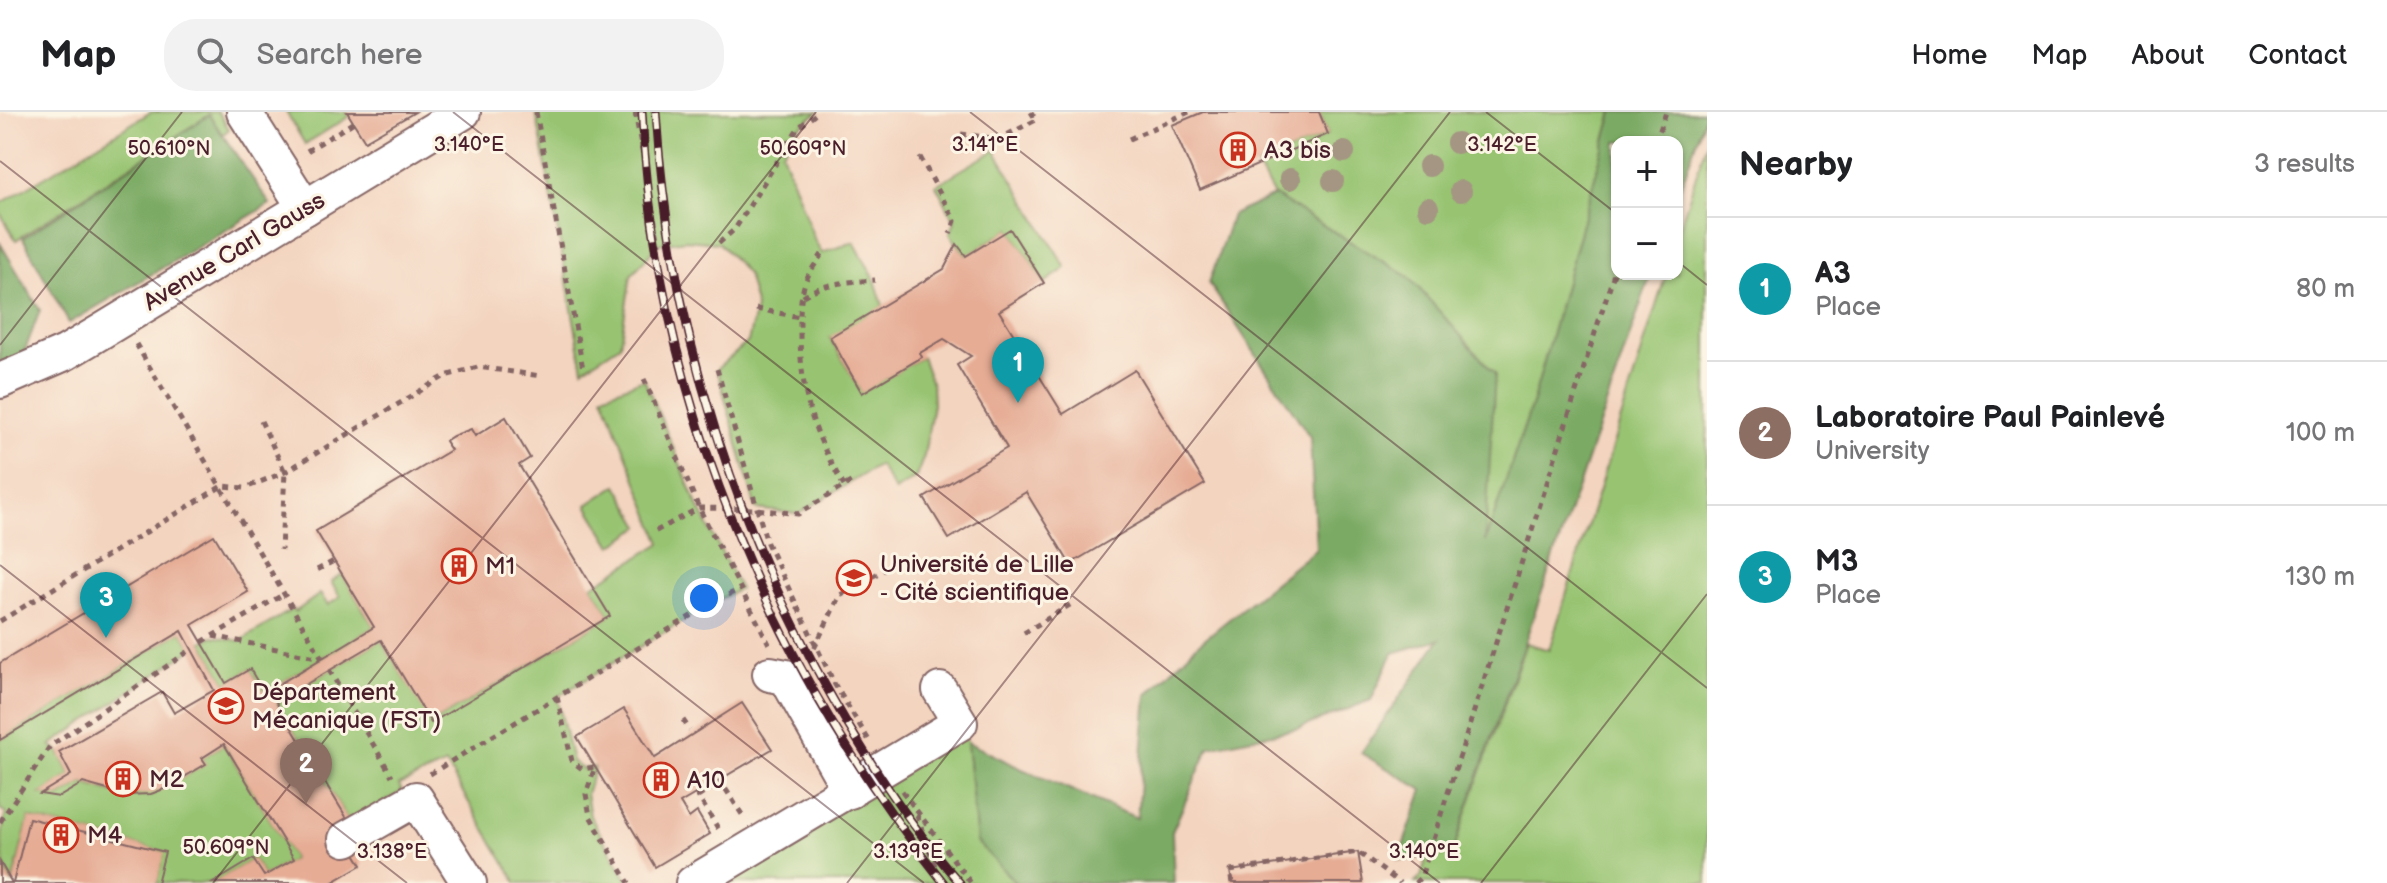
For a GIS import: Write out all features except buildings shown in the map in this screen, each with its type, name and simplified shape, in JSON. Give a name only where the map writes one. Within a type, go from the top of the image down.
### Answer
[{"type":"street","points":[[244,112],[305,208]]},
{"type":"street","name":"Avenue Carl Gauss","points":[[0,381],[65,353],[463,112]]},
{"type":"street","points":[[784,681],[850,791]]},
{"type":"street","points":[[693,883],[960,723],[940,690]]},
{"type":"street","points":[[346,839],[405,797],[416,799],[469,883]]},
{"type":"path","points":[[536,112],[583,369]]},
{"type":"path","points":[[635,112],[659,244]]},
{"type":"path","points":[[719,243],[735,229],[798,128],[818,112]]},
{"type":"path","points":[[961,134],[999,139],[1036,120],[1031,112]]},
{"type":"path","points":[[1129,139],[1189,112]]},
{"type":"path","points":[[1658,136],[1666,112]]},
{"type":"path","points":[[303,153],[354,122]]},
{"type":"path","points":[[920,157],[955,221],[950,234]]},
{"type":"path","points":[[822,254],[807,279],[802,296],[801,376],[810,415],[826,456],[844,486]]},
{"type":"path","points":[[802,296],[816,288],[833,284],[875,280]]},
{"type":"path","points":[[1415,883],[1421,877],[1612,280]]},
{"type":"path","points":[[756,309],[800,317]]},
{"type":"path","points":[[121,319],[322,658],[213,636]]},
{"type":"path","points":[[0,621],[222,486],[245,488],[285,472],[445,376],[478,367],[541,376]]},
{"type":"path","points":[[717,369],[767,543],[835,685],[886,769],[971,883]]},
{"type":"path","points":[[644,379],[699,508],[784,681],[816,644],[840,595],[903,559]]},
{"type":"path","points":[[261,421],[285,472],[281,550]]},
{"type":"path","points":[[656,531],[699,508],[756,509],[798,514],[854,480]]},
{"type":"path","points":[[317,570],[334,561]]},
{"type":"path","points":[[329,670],[405,797],[557,697],[740,589]]},
{"type":"path","points":[[202,642],[284,594]]},
{"type":"path","points":[[1024,633],[1073,603]]},
{"type":"path","points":[[686,619],[690,626]]},
{"type":"path","points":[[0,822],[50,746],[192,649]]},
{"type":"path","points":[[557,697],[572,761],[582,769],[595,767],[586,794],[590,816],[629,883]]},
{"type":"path","points":[[683,720],[690,730]]},
{"type":"path","points":[[721,782],[748,851],[697,795],[721,782]]},
{"type":"path","points":[[916,810],[941,883]]},
{"type":"path","points":[[1232,883],[1230,871],[1358,852],[1400,883]]},
{"type":"shaded area","name":"Université de Lille ‐ Cité scientifique","points":[[0,112],[1707,112],[1707,883],[0,883]]},
{"type":"green space","points":[[151,112],[218,112],[229,129],[222,135],[208,116],[16,240],[0,213],[0,204]]},
{"type":"green space","points":[[286,112],[347,112],[350,116],[305,144]]},
{"type":"green space","points":[[536,112],[818,112],[798,128],[782,152],[822,253],[854,242],[875,280],[883,306],[830,338],[862,392],[922,357],[932,385],[933,404],[924,456],[916,477],[895,491],[879,465],[798,514],[756,509],[717,369],[748,342],[756,308],[747,274],[719,243],[685,240],[659,244],[631,275],[620,345],[583,369]]},
{"type":"green space","points":[[1319,112],[1613,112],[1534,398],[1484,546],[1409,277],[1274,196],[1257,165],[1328,134]]},
{"type":"green space","points":[[1613,112],[1706,112],[1683,180],[1683,136],[1611,136],[1611,280],[1649,280],[1452,854],[1398,860],[1423,790],[1361,753],[1440,639],[1393,653],[1371,700],[1300,728],[1209,747],[1172,832],[1174,883],[1016,883],[977,842],[967,742],[1137,818],[1147,695],[1197,645],[1316,549],[1310,437],[1209,283],[1232,215],[1274,196],[1409,277],[1495,374],[1485,542],[1534,398]]},
{"type":"green space","points":[[209,115],[270,204],[69,323],[23,238]]},
{"type":"green space","points":[[1707,140],[1707,883],[1415,883],[1421,877],[1427,856],[1452,854],[1526,643],[1549,650],[1664,280],[1683,280],[1683,218]]},
{"type":"green space","points":[[995,150],[1066,268],[1044,283],[1010,229],[966,256],[950,234],[955,221],[936,185]]},
{"type":"green space","points":[[0,243],[40,310],[17,372],[0,379]]},
{"type":"green space","points":[[644,379],[699,508],[740,589],[557,697],[572,761],[582,769],[595,767],[586,794],[590,816],[629,883],[517,883],[446,764],[399,785],[402,791],[351,825],[276,702],[381,640],[432,723],[610,616],[592,586],[661,543],[603,395]]},
{"type":"green space","points":[[617,485],[641,526],[612,546],[587,505]]},
{"type":"green space","points":[[342,574],[374,627],[269,690],[263,691],[250,669],[226,683],[202,642],[213,636],[240,641],[293,609],[295,612],[320,594],[328,605],[340,597],[331,582]]},
{"type":"green space","points":[[182,631],[192,649],[51,745],[59,752],[71,775],[41,794],[60,797],[83,783],[135,795],[160,790],[205,764],[202,758],[224,744],[294,859],[264,876],[253,859],[213,883],[157,883],[164,852],[29,818],[12,883],[2,848],[6,813],[0,809],[0,740]]},
{"type":"green space","points":[[960,723],[967,742],[977,842],[1016,883],[734,883],[728,873]]},
{"type":"railway","points":[[642,112],[652,217],[670,320],[697,422],[732,521],[775,617],[825,710],[881,799],[944,883]]},
{"type":"railway","points":[[656,112],[663,193],[693,352],[715,430],[742,506],[808,654],[848,725],[901,807],[960,883]]},
{"type":"place","name":"A3 bis","points":[[1238,150]]},
{"type":"place","name":"A3","points":[[1018,403]]},
{"type":"place","name":"M1","points":[[459,566]]},
{"type":"place","name":"Université de Lille ‐ Cité scientifique","points":[[854,578]]},
{"type":"place","name":"M3","points":[[106,638]]},
{"type":"place","name":"Département Mécanique (FST)","points":[[226,706]]},
{"type":"place","name":"M2","points":[[123,779]]},
{"type":"place","name":"A10","points":[[661,780]]},
{"type":"place","name":"Laboratoire Paul Painlevé","points":[[306,804]]},
{"type":"place","name":"M4","points":[[61,835]]}]
